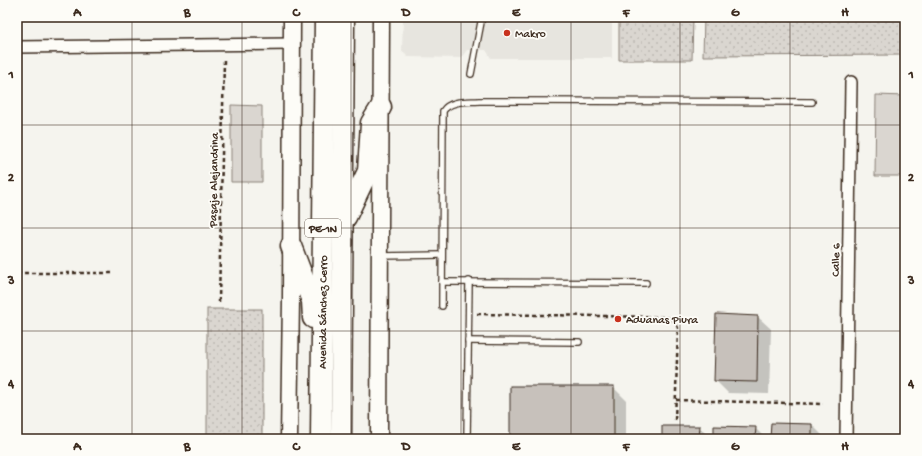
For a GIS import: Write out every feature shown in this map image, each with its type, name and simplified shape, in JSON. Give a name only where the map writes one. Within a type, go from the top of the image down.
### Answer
[{"type":"highway","name":"Avenida Sánchez Cerro","points":[[321,439],[326,17]]},
{"type":"highway","name":"Avenida Sánchez Cerro","points":[[341,439],[344,17]]},
{"type":"highway","points":[[343,222],[368,170],[371,124],[381,107]]},
{"type":"highway","points":[[291,246],[312,301],[314,339],[322,362]]},
{"type":"main road","points":[[289,439],[292,17]]},
{"type":"main road","points":[[379,439],[381,17]]},
{"type":"street","points":[[17,47],[292,44]]},
{"type":"street","name":"Calle 6","points":[[846,439],[851,82]]},
{"type":"lane","points":[[471,74],[482,17]]},
{"type":"lane","points":[[442,306],[443,111],[446,107],[457,103],[479,101],[812,102]]},
{"type":"lane","points":[[380,256],[442,255]]},
{"type":"lane","points":[[467,439],[469,281]]},
{"type":"lane","points":[[442,282],[646,283]]},
{"type":"lane","points":[[468,341],[579,342]]},
{"type":"path","name":"Pasaje Alejandrina","points":[[219,302],[224,59]]},
{"type":"path","points":[[17,273],[115,273]]},
{"type":"path","points":[[469,314],[661,317],[673,320],[678,328],[675,422]]},
{"type":"path","points":[[676,400],[823,404]]},
{"type":"shaded area","name":"Makro","points":[[403,17],[612,17],[612,58],[491,58],[486,50],[467,50],[461,58],[408,57],[402,51]]},
{"type":"shaded area","points":[[619,17],[693,17],[692,60],[619,60]]},
{"type":"shaded area","points":[[704,17],[905,17],[905,55],[703,56]]},
{"type":"shaded area","points":[[876,95],[905,96],[905,176],[875,176]]},
{"type":"shaded area","points":[[231,105],[262,106],[262,182],[231,182]]},
{"type":"shaded area","points":[[207,309],[262,309],[262,439],[207,439]]},
{"type":"building","points":[[716,314],[758,316],[757,382],[714,381]]},
{"type":"building","points":[[510,386],[614,386],[614,439],[510,439]]},
{"type":"building","points":[[771,423],[812,424],[812,439],[770,439]]},
{"type":"building","points":[[662,426],[700,426],[699,439],[662,439]]},
{"type":"building","points":[[714,426],[756,427],[755,439],[714,439]]},
{"type":"place","name":"Makro","points":[[507,33]]},
{"type":"place","name":"Aduanas Piura","points":[[618,319]]}]
